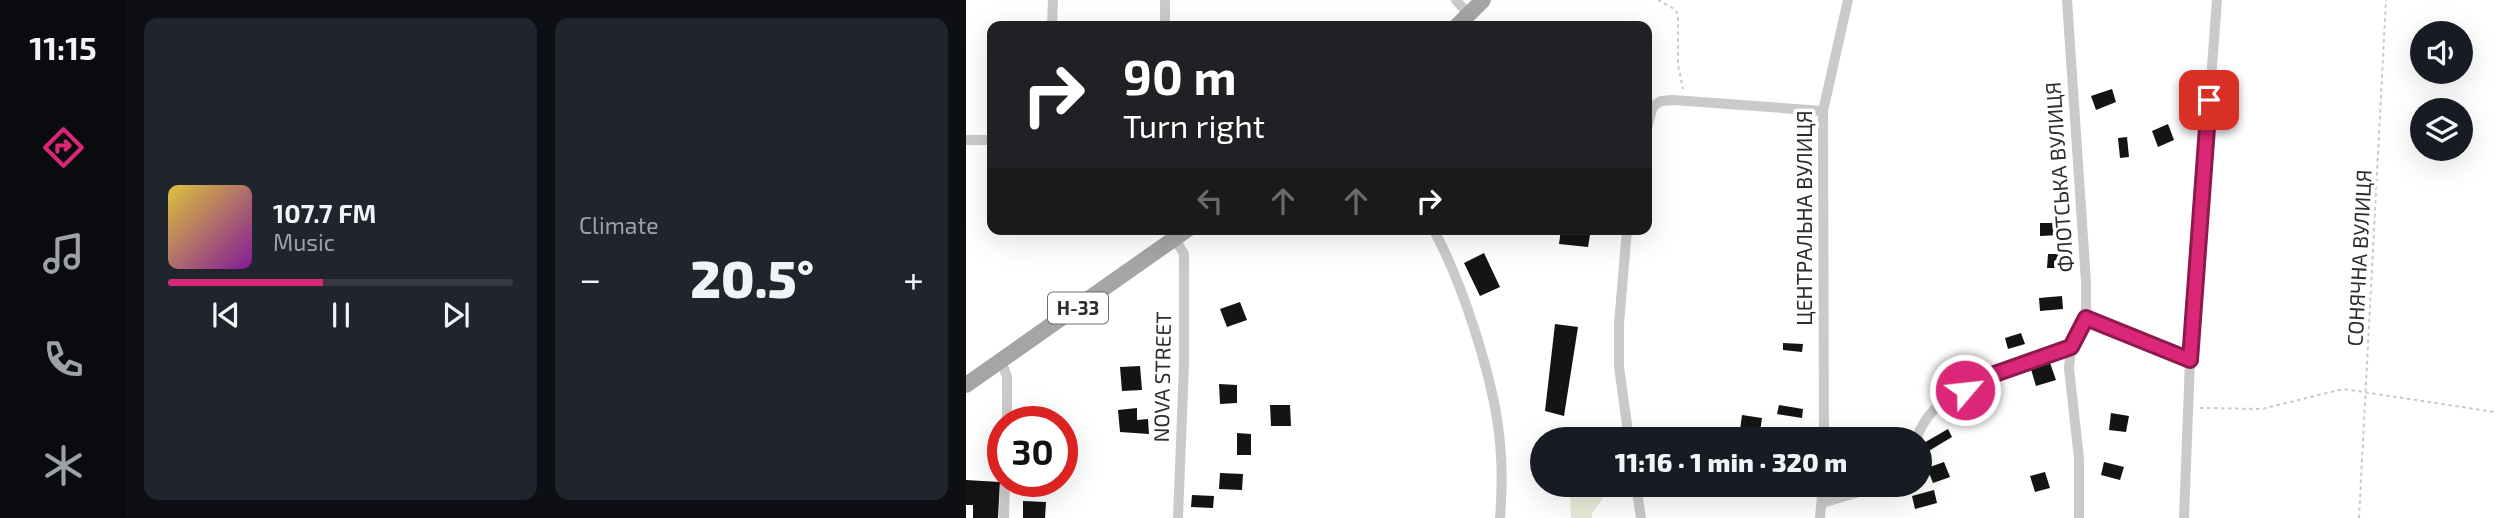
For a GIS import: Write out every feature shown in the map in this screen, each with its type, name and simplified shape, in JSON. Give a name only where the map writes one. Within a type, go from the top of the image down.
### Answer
[{"type":"main road","points":[[1463,20],[1483,0]]},
{"type":"main road","name":"Н-33","points":[[966,385],[1181,235]]},
{"type":"street","points":[[1052,21],[1053,0]]},
{"type":"street","points":[[1164,21],[1165,0]]},
{"type":"street","points":[[1457,0],[1463,20]]},
{"type":"street","name":"ЦЕНТРАЛЬНА ВУЛИЦЯ","points":[[1825,427],[1823,111],[1848,0]]},
{"type":"street","name":"ФЛОТСЬКА ВУЛИЦЯ","points":[[2067,0],[2086,282],[2086,318],[2071,347],[2069,368],[2079,459],[2079,518]]},
{"type":"street","points":[[2184,518],[2190,360],[2217,0]]},
{"type":"street","points":[[1652,112],[1654,106],[1661,102],[1686,101],[1823,111]]},
{"type":"street","points":[[966,140],[987,140]]},
{"type":"street","name":"NOVA STREET","points":[[1178,518],[1184,364],[1182,235]]},
{"type":"street","points":[[1436,235],[1462,291],[1493,386],[1502,449],[1500,518]]},
{"type":"street","points":[[1626,235],[1619,324],[1619,367],[1627,427]]},
{"type":"street","points":[[2086,318],[2190,360]]},
{"type":"street","points":[[1922,427],[1941,404],[1989,376],[2071,347]]},
{"type":"street","points":[[1001,360],[1007,377],[1007,406]]},
{"type":"street","points":[[1004,518],[1005,497]]},
{"type":"street","points":[[1638,497],[1641,518]]},
{"type":"street","points":[[1820,518],[1822,497]]},
{"type":"street","points":[[1822,503],[1842,497]]},
{"type":"path","points":[[1658,0],[1676,10],[1678,16],[1678,65],[1686,101]]},
{"type":"path","name":"СОНЯЧНА ВУЛИЦЯ","points":[[2359,518],[2368,391],[2386,0]]},
{"type":"path","points":[[2188,408],[2262,409],[2343,388],[2495,412]]},
{"type":"green space","points":[[1570,497],[1603,497],[1592,513],[1592,518],[1571,518]]},
{"type":"building","points":[[2112,89],[2116,102],[2096,110],[2091,96]]},
{"type":"building","points":[[2168,124],[2174,140],[2158,147],[2152,131]]},
{"type":"building","points":[[2127,137],[2129,157],[2120,158],[2118,138]]},
{"type":"building","points":[[2040,223],[2061,223],[2061,235],[2040,236]]},
{"type":"building","points":[[1560,235],[1590,235],[1588,247],[1559,244]]},
{"type":"building","points":[[1484,253],[1500,287],[1480,296],[1464,263]]},
{"type":"building","points":[[2048,254],[2067,254],[2067,268],[2047,268]]},
{"type":"building","points":[[2062,296],[2063,309],[2040,311],[2039,298]]},
{"type":"building","points":[[1240,302],[1247,320],[1227,327],[1220,309]]},
{"type":"building","points":[[1555,324],[1578,327],[1564,416],[1545,411]]},
{"type":"building","points":[[2021,333],[2025,344],[2008,349],[2005,338]]},
{"type":"building","points":[[1783,343],[1803,344],[1802,352],[1783,350]]},
{"type":"building","points":[[2049,360],[2056,380],[2036,386],[2030,366]]},
{"type":"building","points":[[1140,366],[1142,390],[1122,391],[1120,367]]},
{"type":"building","points":[[1219,384],[1237,385],[1237,403],[1220,404]]},
{"type":"building","points":[[1972,397],[1979,416],[1967,421],[1959,402]]},
{"type":"building","points":[[1270,405],[1290,405],[1291,426],[1271,426]]},
{"type":"building","points":[[1779,405],[1803,409],[1802,418],[1777,414]]},
{"type":"building","points":[[1137,408],[1137,420],[1148,419],[1149,434],[1120,432],[1118,410]]},
{"type":"building","points":[[2111,413],[2129,416],[2126,432],[2109,430]]},
{"type":"building","points":[[1742,415],[1762,418],[1761,427],[1740,427]]},
{"type":"building","points":[[1948,429],[1952,437],[1932,449],[1932,438]]},
{"type":"building","points":[[1237,433],[1251,434],[1251,455],[1237,455]]},
{"type":"building","points":[[1944,462],[1950,477],[1933,483],[1932,466]]},
{"type":"building","points":[[2104,462],[2124,467],[2120,480],[2101,475]]},
{"type":"building","points":[[2045,472],[2050,488],[2035,492],[2030,476]]},
{"type":"building","points":[[1220,473],[1243,474],[1242,490],[1219,489]]},
{"type":"building","points":[[966,480],[987,481],[987,497],[999,497],[998,518],[973,518],[973,505],[966,505]]},
{"type":"building","points":[[1932,491],[1937,503],[1915,509],[1912,497],[1932,497]]},
{"type":"building","points":[[1192,495],[1214,496],[1213,508],[1191,507]]},
{"type":"building","points":[[1023,501],[1046,502],[1045,518],[1023,518]]},
{"type":"route","points":[[1965,390],[1989,376],[2071,347],[2086,318],[2190,360],[2209,100]]}]
